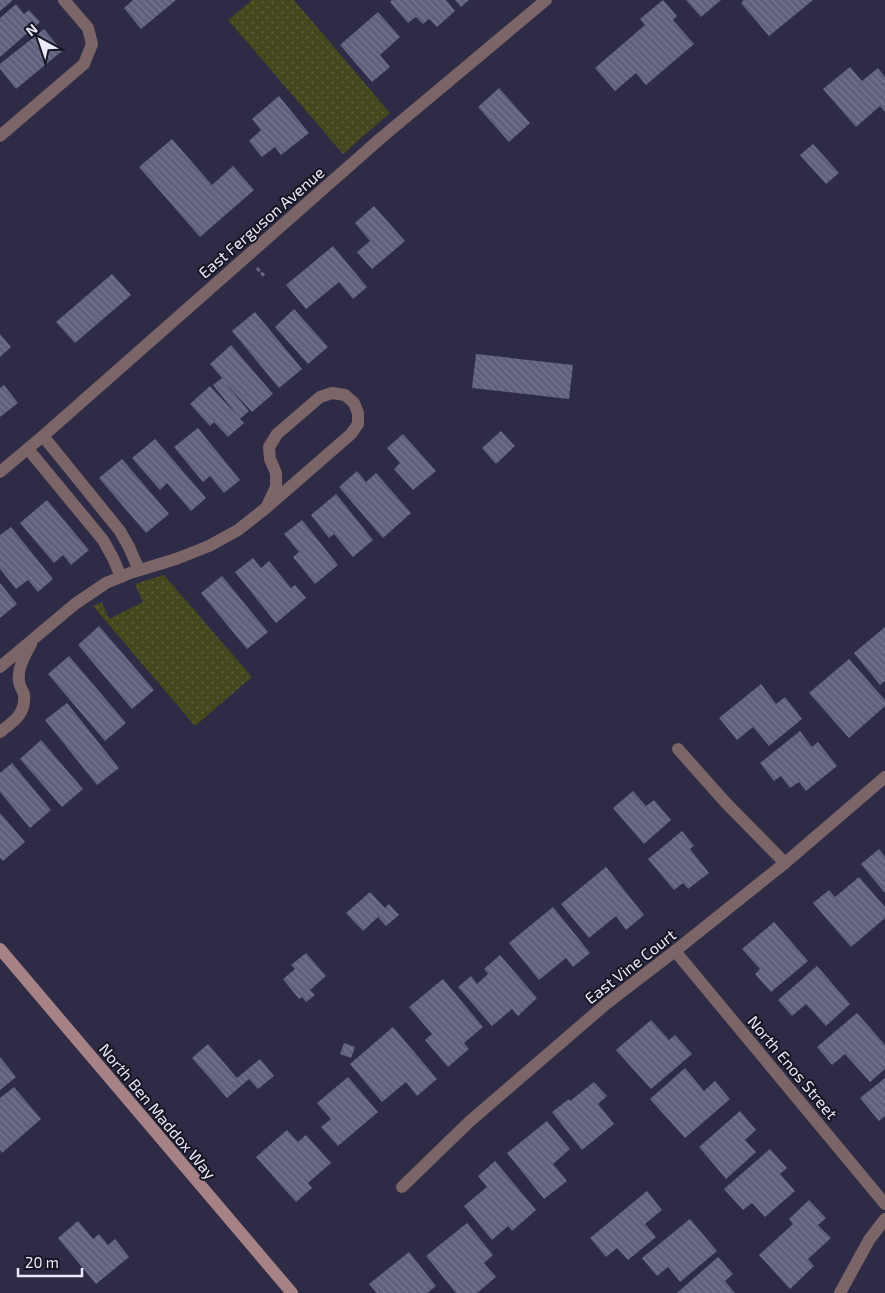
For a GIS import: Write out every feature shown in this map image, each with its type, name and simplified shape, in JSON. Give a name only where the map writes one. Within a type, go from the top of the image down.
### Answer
[{"type":"main road","name":"North Ben Maddox Way","points":[[0,949],[292,1293]]},
{"type":"street","points":[[0,136],[84,64],[92,44],[88,28],[64,0]]},
{"type":"street","name":"East Ferguson Avenue","points":[[0,472],[381,138],[546,0]]},
{"type":"street","points":[[0,668],[75,604],[106,583],[209,546],[238,530],[266,508],[351,434],[358,424],[358,413],[354,403],[344,395],[332,393],[320,397],[277,434],[270,447],[270,459],[276,473],[276,486],[266,508]]},
{"type":"street","points":[[43,436],[120,531],[139,570]]},
{"type":"street","points":[[28,449],[103,540],[121,577]]},
{"type":"street","points":[[0,732],[18,718],[24,706],[24,694],[19,681],[20,666],[33,640]]},
{"type":"street","points":[[678,749],[726,803],[785,864]]},
{"type":"street","name":"East Vine Court","points":[[402,1187],[469,1122],[606,1004],[785,864],[885,777]]},
{"type":"street","name":"North Enos Street","points":[[675,951],[885,1204]]},
{"type":"street","points":[[840,1293],[869,1240],[885,1219]]},
{"type":"green space","points":[[252,0],[294,0],[390,113],[343,154],[228,20]]},
{"type":"green space","points":[[164,575],[252,677],[195,726],[93,606],[102,602],[109,619],[143,602],[135,584]]},
{"type":"building","points":[[0,0],[13,0],[0,11]]},
{"type":"building","points":[[133,0],[176,0],[141,29],[124,8]]},
{"type":"building","points":[[392,0],[446,0],[455,11],[437,27],[429,19],[423,24],[416,17],[408,23],[390,2]]},
{"type":"building","points":[[455,0],[469,0],[461,7]]},
{"type":"building","points":[[663,0],[677,16],[673,20],[694,44],[646,85],[636,73],[615,91],[595,68],[645,25],[640,19]]},
{"type":"building","points":[[686,0],[721,0],[701,17]]},
{"type":"building","points":[[744,0],[813,0],[769,36],[741,3]]},
{"type":"building","points":[[16,4],[24,14],[29,10],[40,22],[0,57],[0,18]]},
{"type":"building","points":[[378,12],[400,37],[380,55],[390,67],[372,82],[340,45]]},
{"type":"building","points":[[44,29],[62,51],[16,89],[0,69],[0,64]]},
{"type":"building","points":[[850,67],[862,81],[878,68],[885,77],[885,112],[880,106],[856,127],[823,89]]},
{"type":"building","points":[[499,88],[530,123],[509,142],[478,107]]},
{"type":"building","points":[[279,96],[309,133],[281,155],[275,147],[262,157],[249,141],[261,130],[252,119]]},
{"type":"building","points":[[172,139],[212,185],[233,166],[254,190],[200,237],[139,167]]},
{"type":"building","points":[[813,144],[839,173],[826,184],[800,155]]},
{"type":"building","points":[[374,206],[405,241],[372,269],[357,252],[370,241],[355,223]]},
{"type":"building","points":[[333,246],[367,287],[353,299],[339,282],[306,309],[286,285]]},
{"type":"building","points":[[112,274],[131,295],[75,343],[56,322]]},
{"type":"building","points":[[294,309],[328,347],[308,364],[275,327]]},
{"type":"building","points":[[255,312],[302,369],[279,388],[232,331]]},
{"type":"building","points":[[0,334],[11,347],[0,357]]},
{"type":"building","points":[[231,345],[273,394],[252,412],[224,381],[249,411],[240,419],[244,423],[228,437],[214,422],[210,426],[190,404],[210,386],[237,415],[213,385],[222,378],[210,364]]},
{"type":"building","points":[[476,354],[573,365],[569,399],[472,388]]},
{"type":"building","points":[[4,385],[18,403],[0,417],[0,388]]},
{"type":"building","points":[[198,428],[240,480],[224,493],[210,476],[203,482],[174,447]]},
{"type":"building","points":[[501,431],[515,446],[496,464],[482,448]]},
{"type":"building","points":[[403,434],[436,471],[413,490],[394,469],[400,463],[387,448]]},
{"type":"building","points":[[155,439],[206,498],[191,511],[167,483],[160,490],[132,458]]},
{"type":"building","points":[[122,459],[169,514],[146,533],[99,478]]},
{"type":"building","points":[[357,471],[366,482],[376,473],[411,513],[383,538],[339,487]]},
{"type":"building","points":[[336,494],[373,540],[353,557],[334,534],[329,538],[311,515]]},
{"type":"building","points":[[47,500],[89,550],[71,565],[63,555],[54,563],[20,523]]},
{"type":"building","points":[[302,520],[338,565],[315,584],[293,557],[299,552],[284,534]]},
{"type":"building","points":[[11,527],[53,579],[38,592],[28,580],[16,589],[0,569],[0,535]]},
{"type":"building","points":[[253,558],[261,568],[269,561],[291,588],[295,585],[306,598],[276,623],[235,572]]},
{"type":"building","points":[[222,576],[268,632],[247,649],[201,593]]},
{"type":"building","points":[[0,583],[17,604],[0,618]]},
{"type":"building","points":[[99,626],[154,690],[132,709],[78,645]]},
{"type":"building","points":[[885,627],[885,681],[880,685],[854,653]]},
{"type":"building","points":[[69,656],[126,723],[105,741],[48,674]]},
{"type":"building","points":[[849,659],[885,700],[885,706],[849,738],[809,693]]},
{"type":"building","points":[[761,684],[776,704],[785,697],[802,719],[769,746],[753,727],[737,740],[719,718]]},
{"type":"building","points":[[67,703],[119,768],[97,785],[45,720]]},
{"type":"building","points":[[800,731],[812,747],[818,742],[837,766],[806,791],[799,782],[790,788],[781,776],[774,781],[760,763]]},
{"type":"building","points":[[41,740],[83,789],[62,807],[20,759]]},
{"type":"building","points":[[12,763],[51,810],[30,828],[0,792],[0,773]]},
{"type":"building","points":[[633,791],[646,806],[654,800],[671,820],[644,844],[613,808]]},
{"type":"building","points":[[0,813],[25,842],[3,861],[0,858]]},
{"type":"building","points":[[682,831],[694,846],[690,849],[709,873],[688,889],[683,883],[674,890],[648,859]]},
{"type":"building","points":[[879,849],[885,857],[885,893],[861,864]]},
{"type":"building","points":[[606,867],[644,915],[626,930],[616,916],[589,938],[561,904]]},
{"type":"building","points":[[859,877],[885,907],[885,918],[851,947],[813,903],[829,890],[835,897]]},
{"type":"building","points":[[370,892],[385,908],[389,904],[399,915],[386,926],[378,917],[363,931],[346,913]]},
{"type":"building","points":[[553,907],[590,953],[573,967],[566,958],[539,980],[509,943]]},
{"type":"building","points":[[774,922],[808,961],[771,992],[755,974],[760,969],[742,949]]},
{"type":"building","points":[[306,953],[326,976],[310,990],[315,995],[306,1002],[302,997],[299,999],[283,979],[295,969],[291,965]]},
{"type":"building","points":[[500,955],[537,998],[518,1016],[512,1009],[492,1026],[458,987],[471,976],[477,984],[488,974],[484,969]]},
{"type":"building","points":[[817,966],[850,1004],[826,1026],[806,1004],[792,1016],[778,1000]]},
{"type":"building","points":[[443,979],[483,1027],[464,1043],[469,1049],[448,1067],[425,1040],[432,1034],[409,1007]]},
{"type":"building","points":[[857,1013],[885,1045],[885,1069],[870,1082],[845,1054],[832,1065],[817,1047]]},
{"type":"building","points":[[651,1020],[669,1040],[675,1035],[692,1054],[651,1089],[616,1050]]},
{"type":"building","points":[[393,1027],[437,1079],[417,1096],[406,1082],[382,1102],[350,1064]]},
{"type":"building","points":[[344,1043],[355,1047],[351,1058],[340,1054]]},
{"type":"building","points":[[208,1044],[237,1078],[260,1059],[274,1076],[258,1089],[249,1079],[227,1098],[192,1058]]},
{"type":"building","points":[[0,1057],[16,1077],[0,1090]]},
{"type":"building","points":[[685,1068],[704,1091],[715,1081],[730,1099],[685,1138],[650,1099]]},
{"type":"building","points":[[348,1077],[378,1112],[338,1146],[321,1127],[331,1119],[317,1103]]},
{"type":"building","points":[[885,1078],[885,1116],[879,1121],[860,1098]]},
{"type":"building","points":[[594,1082],[607,1096],[598,1104],[614,1124],[582,1150],[552,1112],[569,1099],[570,1101]]},
{"type":"building","points":[[14,1087],[41,1119],[2,1153],[0,1150],[0,1098]]},
{"type":"building","points":[[740,1111],[756,1130],[745,1140],[756,1152],[726,1179],[699,1147]]},
{"type":"building","points":[[547,1121],[570,1149],[553,1164],[567,1181],[544,1199],[507,1153]]},
{"type":"building","points":[[287,1130],[298,1142],[306,1135],[331,1163],[308,1183],[312,1188],[296,1202],[256,1157]]},
{"type":"building","points":[[770,1149],[787,1168],[780,1174],[795,1191],[765,1217],[752,1203],[743,1210],[724,1189]]},
{"type":"building","points":[[495,1161],[536,1210],[512,1231],[508,1226],[492,1240],[464,1206],[487,1187],[478,1176]]},
{"type":"building","points":[[647,1191],[662,1210],[645,1224],[656,1237],[628,1260],[617,1248],[606,1257],[590,1238]]},
{"type":"building","points":[[809,1200],[826,1218],[818,1225],[831,1238],[808,1259],[814,1266],[790,1289],[759,1255],[793,1224],[789,1219]]},
{"type":"building","points":[[690,1219],[717,1251],[680,1282],[668,1267],[657,1276],[642,1258]]},
{"type":"building","points":[[78,1221],[93,1239],[99,1234],[108,1245],[115,1239],[129,1257],[96,1284],[58,1238]]},
{"type":"building","points":[[467,1223],[493,1255],[484,1263],[496,1277],[477,1293],[456,1293],[426,1256]]},
{"type":"building","points":[[409,1252],[436,1286],[427,1293],[377,1293],[369,1284]]},
{"type":"building","points":[[718,1257],[733,1274],[725,1281],[735,1293],[677,1293]]}]
